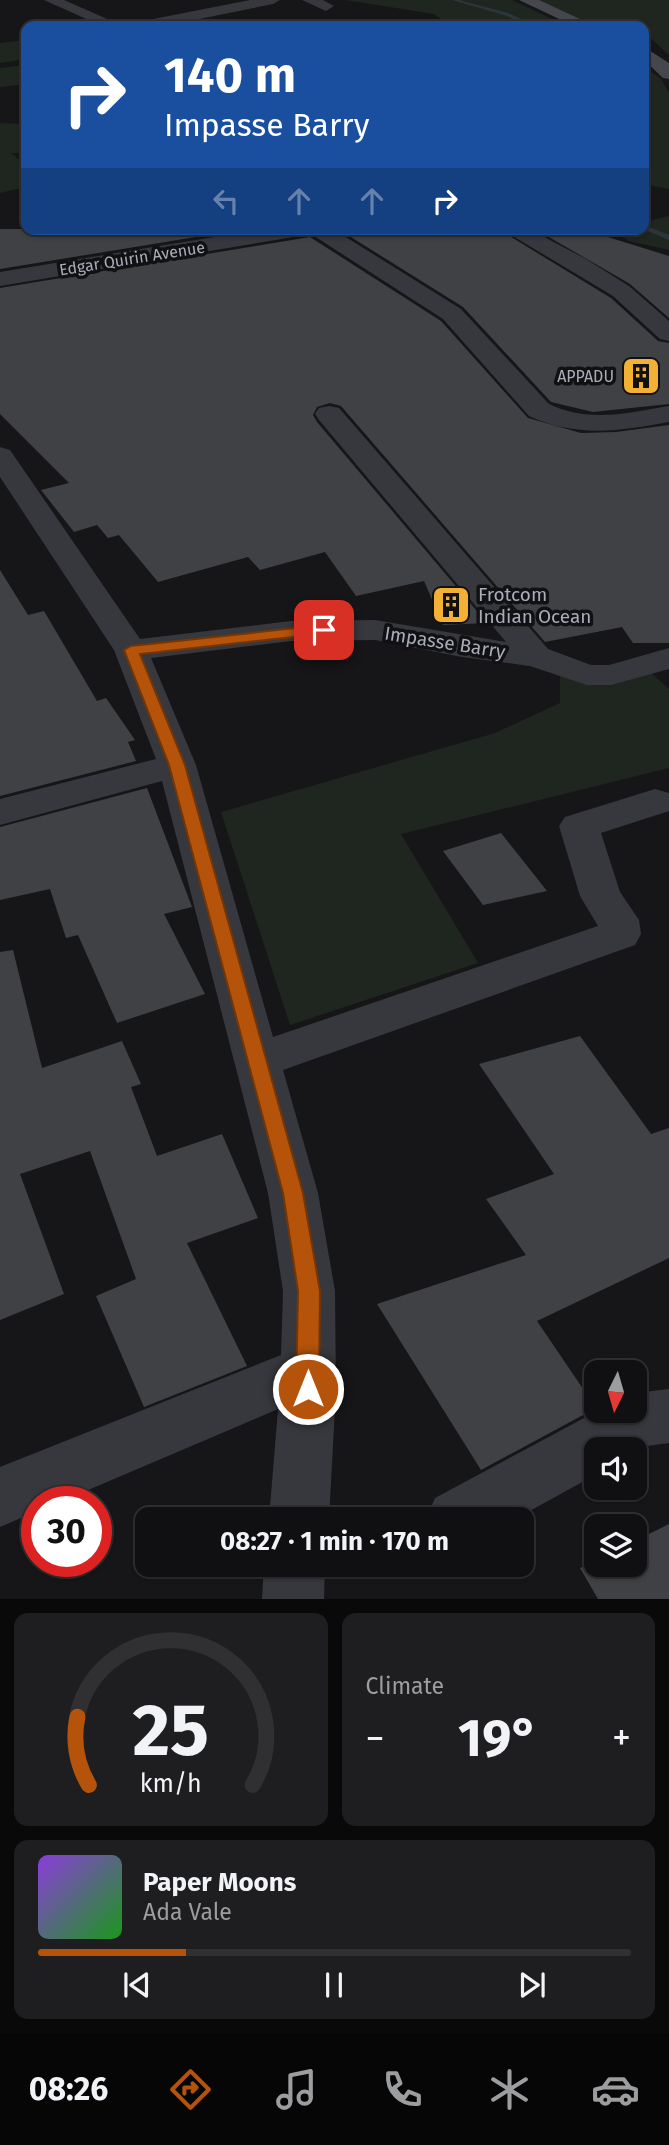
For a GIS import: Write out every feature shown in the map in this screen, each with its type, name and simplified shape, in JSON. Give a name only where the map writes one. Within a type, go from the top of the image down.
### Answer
[{"type":"main road","points":[[526,0],[575,21]]},
{"type":"main road","points":[[649,55],[669,74]]},
{"type":"street","points":[[51,0],[103,21]]},
{"type":"street","points":[[169,21],[211,13],[238,3],[273,0]]},
{"type":"street","points":[[309,0],[326,6]]},
{"type":"street","points":[[211,13],[236,21]]},
{"type":"street","name":"Edgar Quirin Avenue","points":[[0,279],[273,235]]},
{"type":"street","points":[[313,235],[452,314],[539,410],[557,421],[602,426],[669,414]]},
{"type":"street","points":[[523,235],[621,291],[669,334]]},
{"type":"street","points":[[330,414],[536,656]]},
{"type":"street","points":[[0,456],[131,650],[177,765],[293,1193],[309,1291],[308,1370],[300,1507]]},
{"type":"street","name":"Impasse Barry","points":[[131,650],[291,631],[374,630],[462,647],[536,656],[587,675],[611,675],[663,667]]},
{"type":"street","points":[[0,812],[177,765]]},
{"type":"street","points":[[257,1061],[620,933],[618,920],[601,896],[579,826],[654,802]]},
{"type":"street","points":[[0,1497],[308,1370]]},
{"type":"street","points":[[478,1507],[640,1419],[669,1416]]},
{"type":"shaded area","points":[[345,0],[512,0],[556,21],[443,21],[434,14]]},
{"type":"shaded area","points":[[533,0],[669,0],[669,55],[649,37],[649,21],[585,21]]},
{"type":"shaded area","points":[[21,41],[21,60],[0,63],[0,43]]},
{"type":"shaded area","points":[[21,66],[21,85],[0,87],[0,68]]},
{"type":"shaded area","points":[[649,71],[661,79],[669,93],[669,189],[649,185]]},
{"type":"shaded area","points":[[0,123],[21,124],[21,153],[11,153],[21,161],[21,188],[0,193]]},
{"type":"shaded area","points":[[669,216],[669,250],[629,241],[620,235],[649,235],[649,221]]},
{"type":"shaded area","points":[[560,664],[651,673],[669,689],[669,768],[401,834],[478,963],[290,1025],[221,812],[495,733],[560,703]]},
{"type":"building","points":[[0,229],[21,229],[21,235],[208,235],[0,269]]},
{"type":"building","points":[[348,235],[508,235],[611,298],[658,341],[669,343],[669,404],[593,412],[551,402],[463,307]]},
{"type":"building","points":[[545,235],[601,235],[669,256],[669,318],[630,284]]},
{"type":"building","points":[[310,237],[441,321],[528,418],[581,433],[616,432],[669,425],[669,643],[633,643],[622,627],[545,642],[341,406],[330,403],[317,407],[313,415],[317,422],[487,623],[443,625],[424,581],[356,596],[325,552],[260,570],[248,557],[158,582],[119,535],[108,538],[97,525],[74,532],[41,490],[69,483],[0,414],[0,288]]},
{"type":"building","points":[[0,570],[28,615],[44,611],[97,701],[106,698],[135,740],[128,742],[136,761],[0,796]]},
{"type":"building","points":[[147,788],[192,907],[164,914],[205,994],[117,1023],[78,935],[66,938],[50,889],[0,900],[0,827]]},
{"type":"building","points":[[501,833],[547,891],[483,905],[443,851]]},
{"type":"building","points":[[13,950],[42,1068],[122,1041],[141,1084],[131,1087],[157,1156],[222,1134],[258,1218],[187,1243],[247,1366],[144,1407],[96,1296],[136,1279],[90,1151],[20,1174],[64,1294],[0,1320],[0,952]]},
{"type":"building","points":[[580,1036],[651,1134],[669,1128],[669,1258],[537,1321],[584,1390],[584,1414],[481,1470],[377,1304],[526,1255],[486,1199],[554,1174],[479,1064]]},
{"type":"building","points":[[669,1524],[669,1599],[598,1599],[585,1577],[647,1577],[647,1535]]},
{"type":"waterway","points":[[454,0],[522,21]]},
{"type":"waterway","points":[[649,229],[669,238]]},
{"type":"place","name":"APPADU","points":[[641,376]]},
{"type":"place","name":"Frotcom Indian Ocean","points":[[451,605]]},
{"type":"route","points":[[308,1389],[309,1291],[293,1193],[177,765],[131,650],[291,631],[324,630]]}]
